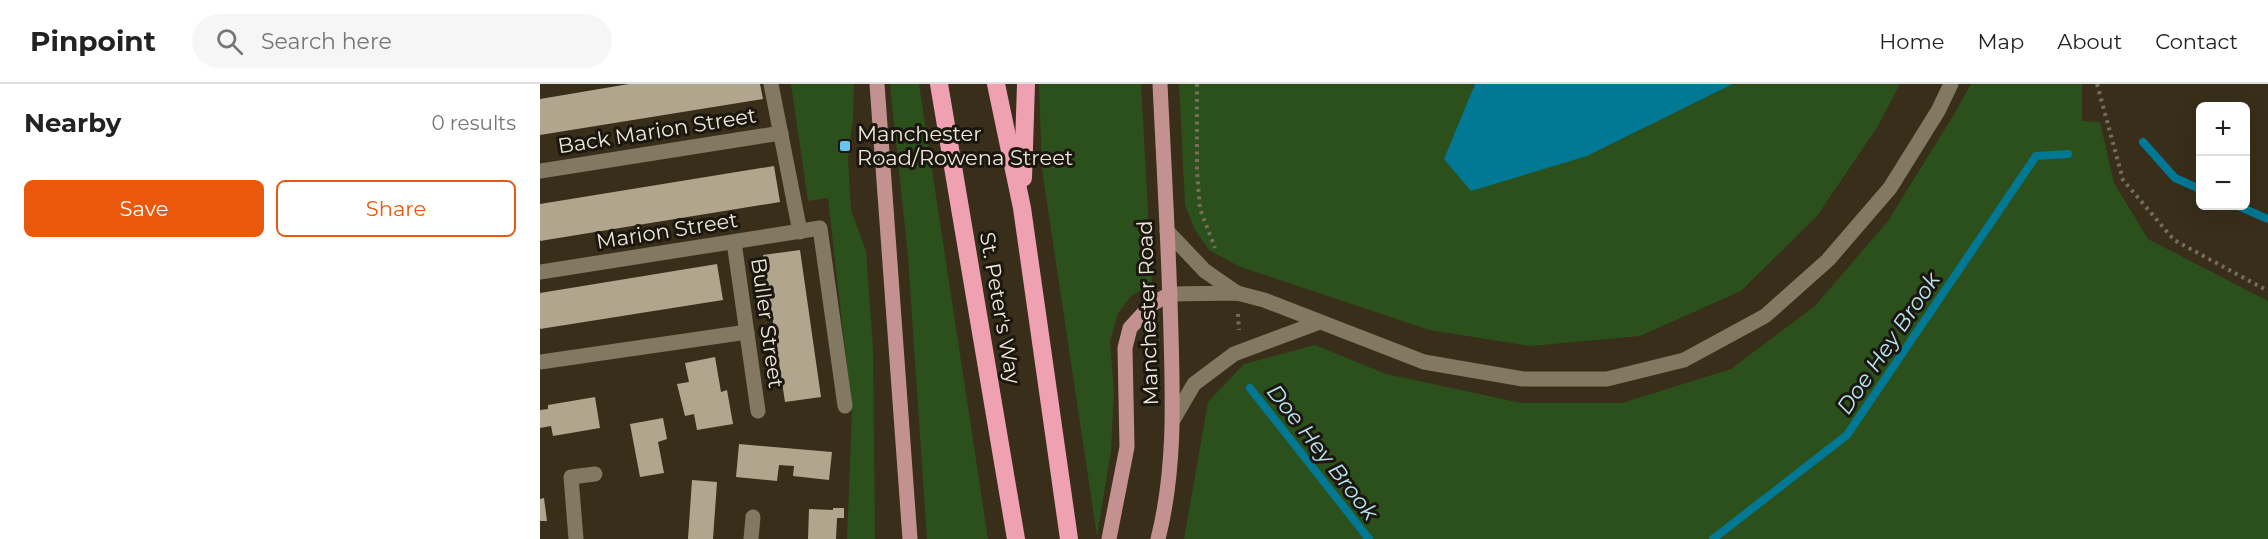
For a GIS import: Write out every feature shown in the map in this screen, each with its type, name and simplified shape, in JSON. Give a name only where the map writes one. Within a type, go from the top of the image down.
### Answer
[{"type":"highway","name":"St. Peter's Way","points":[[939,84],[1016,539]]},
{"type":"highway","name":"St. Peter's Way","points":[[996,84],[1022,208],[1069,539]]},
{"type":"highway","points":[[1022,208],[1026,84]]},
{"type":"main road","points":[[877,84],[910,539]]},
{"type":"main road","name":"Manchester Road","points":[[1158,539],[1165,509],[1173,420],[1170,294],[1160,84]]},
{"type":"main road","points":[[1109,539],[1127,447],[1125,348],[1130,328],[1152,304],[1170,294]]},
{"type":"street","points":[[771,84],[800,232],[820,228],[845,406]]},
{"type":"street","points":[[1170,294],[1237,293],[1264,300],[1424,362],[1523,379],[1607,379],[1684,360],[1765,315],[1828,260],[1890,188],[1938,111],[1952,84]]},
{"type":"street","name":"Back Marion Street","points":[[540,171],[781,133]]},
{"type":"street","points":[[1167,231],[1205,271],[1237,293]]},
{"type":"street","name":"Marion Street","points":[[540,272],[800,232]]},
{"type":"street","name":"Buller Street","points":[[734,242],[758,411]]},
{"type":"street","points":[[1173,420],[1194,384],[1234,354],[1320,322]]},
{"type":"street","points":[[540,362],[747,332]]},
{"type":"street","points":[[576,539],[571,477],[595,474]]},
{"type":"street","points":[[751,539],[753,517]]},
{"type":"path","points":[[1197,84],[1197,171],[1200,209],[1213,244]]},
{"type":"path","points":[[2097,84],[2123,180],[2174,240],[2268,291]]},
{"type":"green space","points":[[791,84],[854,84],[848,159],[851,210],[866,251],[873,348],[875,539],[847,539],[852,412],[828,198],[808,201]]},
{"type":"green space","points":[[890,84],[919,84],[988,539],[927,539],[908,257]]},
{"type":"green space","points":[[1039,84],[1141,84],[1152,284],[1131,296],[1118,313],[1110,342],[1114,391],[1111,451],[1097,536],[1042,169]]},
{"type":"green space","points":[[1179,84],[1475,84],[1472,89],[1587,156],[1733,84],[1900,84],[1878,126],[1817,216],[1741,291],[1640,336],[1531,346],[1429,330],[1238,266],[1209,250],[1195,230],[1185,205]]},
{"type":"green space","points":[[1971,84],[2082,84],[2082,121],[2100,122],[2114,183],[2148,239],[2268,301],[2268,539],[1184,539],[1208,402],[1244,364],[1315,345],[1386,374],[1521,403],[1622,403],[1731,369],[1815,306],[1888,221]]},
{"type":"water","points":[[1475,84],[1733,84],[1587,156],[1471,191],[1444,159]]},
{"type":"building","points":[[629,84],[760,84],[763,99],[540,135],[540,99]]},
{"type":"building","points":[[774,166],[780,202],[540,241],[540,204]]},
{"type":"building","points":[[800,250],[821,397],[785,402],[763,255]]},
{"type":"building","points":[[717,264],[723,300],[540,329],[540,293]]},
{"type":"building","points":[[715,357],[721,392],[727,390],[733,424],[697,430],[694,414],[685,416],[677,384],[689,382],[685,363]]},
{"type":"building","points":[[595,397],[600,428],[553,436],[551,426],[540,428],[540,410],[548,409],[548,405]]},
{"type":"building","points":[[663,418],[667,439],[658,442],[664,473],[640,477],[630,424]]},
{"type":"building","points":[[739,444],[832,452],[829,480],[793,476],[794,466],[779,465],[777,481],[736,477]]},
{"type":"building","points":[[692,480],[717,482],[713,539],[688,539]]},
{"type":"building","points":[[544,498],[547,521],[540,521],[540,499]]},
{"type":"building","points":[[833,508],[844,508],[844,518],[837,518],[836,539],[808,539],[809,509],[833,510]]},
{"type":"waterway","points":[[2143,142],[2175,178],[2196,187]]},
{"type":"waterway","name":"Doe Hey Brook","points":[[1713,539],[1847,435],[2036,156],[2068,154]]},
{"type":"waterway","points":[[2247,210],[2268,219]]},
{"type":"waterway","name":"Doe Hey Brook","points":[[1250,388],[1369,539]]},
{"type":"place","name":"Manchester Road/Rowena Street","points":[[845,146]]}]
